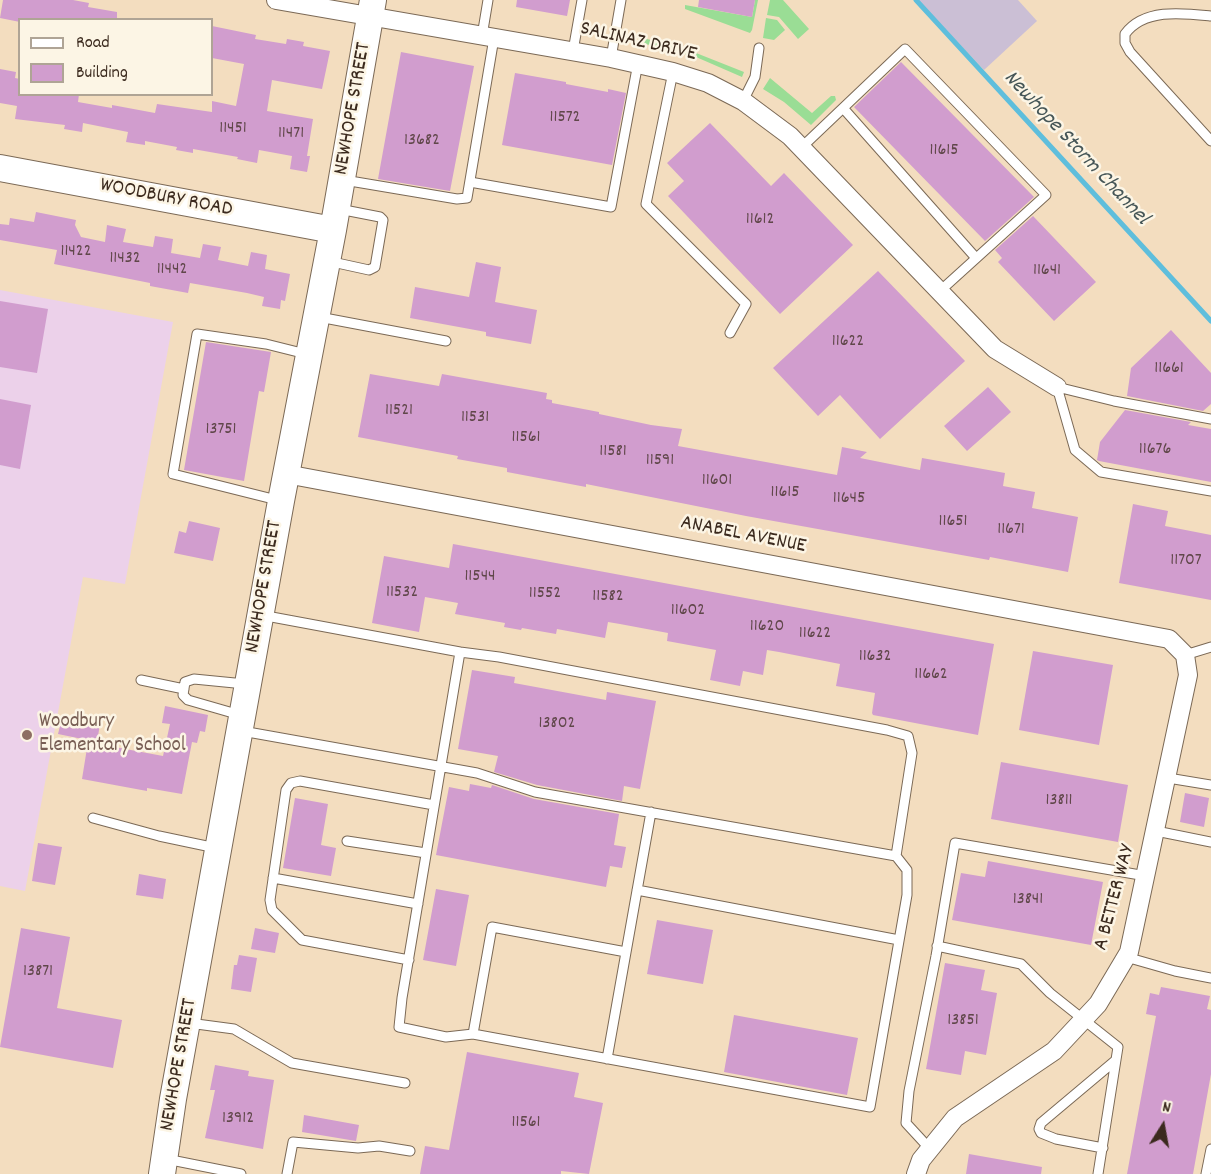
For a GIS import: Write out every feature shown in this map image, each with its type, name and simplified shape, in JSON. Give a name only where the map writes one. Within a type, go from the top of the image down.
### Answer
[{"type":"street","name":"SALINAZ DRIVE","points":[[276,0],[372,8],[488,37],[638,63],[708,83],[743,101],[802,147],[995,349],[1057,387]]},
{"type":"street","name":"NEWHOPE STREET","points":[[163,1166],[218,849],[372,8]]},
{"type":"street","name":"WOODBURY ROAD","points":[[0,168],[335,220]]},
{"type":"street","name":"ANABEL AVENUE","points":[[286,474],[1169,639],[1185,655]]},
{"type":"street","name":"A BETTER WAY","points":[[916,1174],[921,1160],[955,1118],[1054,1051],[1098,1004],[1129,952],[1188,675],[1185,655]]},
{"type":"lane","points":[[342,180],[462,200],[468,196],[488,37],[488,0]]},
{"type":"lane","points":[[573,51],[582,0]]},
{"type":"lane","points":[[611,58],[621,0]]},
{"type":"lane","points":[[1211,16],[1190,13],[1159,14],[1140,20],[1125,34],[1125,43],[1130,52],[1211,141]]},
{"type":"lane","points":[[743,101],[755,77],[759,48]]},
{"type":"lane","points":[[802,147],[905,49],[1046,195],[940,291]]},
{"type":"lane","points":[[470,182],[611,207],[638,63]]},
{"type":"lane","points":[[673,72],[646,204],[746,304],[730,333]]},
{"type":"lane","points":[[843,108],[976,258]]},
{"type":"lane","points":[[327,261],[373,269],[375,267],[383,224],[380,217],[335,220]]},
{"type":"lane","points":[[316,316],[446,341]]},
{"type":"lane","points":[[281,501],[173,474],[197,334],[266,344],[309,355]]},
{"type":"lane","points":[[1211,419],[1114,401],[1057,387],[1075,450],[1101,472],[1211,491]]},
{"type":"lane","points":[[261,614],[805,714],[908,736],[912,753],[896,856]]},
{"type":"lane","points":[[1185,655],[1211,647]]},
{"type":"lane","points":[[248,684],[194,679],[185,682],[183,695],[188,700],[241,723],[440,767],[477,773],[535,792],[896,856],[907,870],[907,896],[870,1107],[473,1034],[446,1037],[399,1027],[440,767],[460,651]]},
{"type":"lane","points":[[141,680],[184,689]]},
{"type":"lane","points":[[1167,778],[1211,785]]},
{"type":"lane","points":[[409,960],[302,940],[272,910],[270,900],[286,790],[291,783],[300,781],[434,805]]},
{"type":"lane","points":[[607,1059],[651,812]]},
{"type":"lane","points":[[93,818],[159,837],[218,849]]},
{"type":"lane","points":[[1156,831],[1211,842]]},
{"type":"lane","points":[[347,840],[426,854]]},
{"type":"lane","points":[[930,1149],[906,1123],[909,1091],[955,843],[1146,876]]},
{"type":"lane","points":[[273,878],[418,904]]},
{"type":"lane","points":[[637,890],[899,940]]},
{"type":"lane","points":[[473,1034],[492,927],[626,952]]},
{"type":"lane","points":[[937,946],[1021,964],[1050,993],[1118,1047],[1098,1174]]},
{"type":"lane","points":[[1126,957],[1211,978]]},
{"type":"lane","points":[[187,1023],[234,1029],[292,1063],[405,1083]]},
{"type":"lane","points":[[1102,1148],[1056,1139],[1041,1133],[1039,1129],[1041,1123],[1116,1060]]},
{"type":"lane","points":[[287,1174],[293,1142],[358,1148],[380,1146],[410,1150]]},
{"type":"lane","points":[[1206,1174],[1211,1149]]},
{"type":"lane","points":[[163,1166],[241,1174]]},
{"type":"shaded area","points":[[918,0],[1018,0],[1037,21],[984,70]]},
{"type":"shaded area","name":"Woodbury Elementary School","points":[[0,290],[173,322],[125,584],[83,577],[25,891],[0,886]]},
{"type":"green space","points":[[755,0],[758,0],[750,33],[685,9],[685,5],[752,17]]},
{"type":"green space","points":[[770,0],[783,0],[809,29],[798,39],[779,17],[767,15]]},
{"type":"green space","points":[[766,18],[777,20],[785,30],[774,40],[763,38]]},
{"type":"green space","points":[[639,37],[686,49],[744,72],[742,77],[696,57],[638,42]]},
{"type":"green space","points":[[770,78],[812,113],[831,96],[835,96],[836,100],[811,125],[784,102],[763,89]]},
{"type":"building","points":[[3,0],[73,0],[89,3],[88,7],[117,12],[117,18],[18,18],[18,22],[0,18]]},
{"type":"building","points":[[517,0],[570,0],[567,16],[516,7]]},
{"type":"building","points":[[699,0],[755,0],[752,17],[698,7]]},
{"type":"building","points":[[213,26],[256,35],[255,39],[286,44],[287,39],[304,42],[303,46],[330,51],[322,89],[272,80],[267,111],[313,119],[307,172],[290,169],[292,156],[259,150],[257,163],[237,159],[238,157],[193,149],[193,153],[176,150],[177,147],[145,141],[145,145],[126,142],[128,132],[83,123],[82,132],[64,129],[65,125],[15,119],[17,106],[0,103],[0,69],[16,72],[18,96],[79,96],[78,102],[112,108],[112,105],[155,113],[157,104],[212,112],[212,101],[236,106],[244,64],[213,58]]},
{"type":"building","points":[[401,52],[474,66],[450,191],[378,179]]},
{"type":"building","points":[[901,62],[1034,197],[985,241],[854,107]]},
{"type":"building","points":[[515,73],[608,92],[608,89],[626,93],[612,165],[502,145]]},
{"type":"building","points":[[710,123],[771,186],[784,173],[853,245],[780,314],[668,196],[684,181],[667,163]]},
{"type":"building","points":[[36,212],[76,220],[75,225],[81,237],[105,242],[107,225],[126,229],[123,242],[153,247],[155,236],[173,239],[171,253],[200,258],[203,244],[221,247],[218,260],[248,266],[251,252],[267,255],[265,269],[290,274],[285,301],[281,300],[280,309],[262,306],[264,297],[247,293],[190,283],[188,293],[150,286],[150,283],[54,264],[57,250],[0,240],[0,224],[9,225],[10,218],[34,222]]},
{"type":"building","points":[[1033,216],[1096,282],[1054,321],[998,262],[1002,258],[995,250]]},
{"type":"building","points":[[476,262],[501,267],[495,302],[537,310],[531,344],[486,336],[486,332],[410,318],[415,287],[469,297]]},
{"type":"building","points":[[878,271],[965,361],[880,439],[840,395],[818,416],[773,368]]},
{"type":"building","points":[[0,301],[48,309],[37,373],[0,367]]},
{"type":"building","points":[[1171,330],[1211,373],[1211,404],[1203,411],[1127,396],[1131,368]]},
{"type":"building","points":[[206,342],[271,352],[264,392],[259,391],[244,481],[184,470]]},
{"type":"building","points":[[370,374],[439,386],[442,374],[547,393],[546,399],[552,400],[552,403],[651,425],[682,429],[678,446],[837,475],[842,447],[867,452],[860,458],[920,470],[922,458],[1005,473],[1003,486],[1035,492],[1032,508],[1078,517],[1068,572],[746,516],[586,484],[586,487],[507,472],[507,468],[457,459],[458,456],[358,437]]},
{"type":"building","points":[[988,387],[1011,412],[967,451],[944,426]]},
{"type":"building","points":[[0,399],[31,405],[20,469],[0,465]]},
{"type":"building","points":[[1125,410],[1191,422],[1188,425],[1211,429],[1211,482],[1097,460],[1100,442]]},
{"type":"building","points":[[1133,504],[1168,511],[1165,526],[1211,535],[1211,600],[1119,583]]},
{"type":"building","points":[[189,521],[220,528],[213,561],[174,553],[179,531],[186,533]]},
{"type":"building","points":[[453,544],[994,644],[978,735],[873,715],[875,693],[836,686],[840,664],[779,652],[767,650],[763,675],[743,671],[740,686],[710,680],[716,650],[667,641],[668,633],[620,624],[608,622],[605,638],[557,629],[556,634],[522,628],[521,630],[504,627],[505,623],[455,614],[458,603],[425,597],[419,632],[372,623],[384,556],[449,568]]},
{"type":"building","points":[[1033,651],[1113,665],[1099,745],[1019,730]]},
{"type":"building","points":[[472,670],[515,677],[514,683],[606,700],[607,692],[656,701],[640,789],[624,786],[622,801],[537,785],[494,772],[498,756],[458,749]]},
{"type":"building","points":[[165,706],[208,715],[205,732],[200,731],[197,743],[192,742],[182,794],[147,788],[147,791],[82,779],[88,742],[163,756],[170,724],[162,723]]},
{"type":"building","points":[[62,718],[100,724],[97,742],[58,734]]},
{"type":"building","points":[[1001,762],[1128,785],[1118,842],[991,819]]},
{"type":"building","points":[[470,784],[491,788],[492,785],[534,799],[619,814],[614,845],[626,847],[622,868],[610,866],[606,887],[436,855],[449,787],[469,791]]},
{"type":"building","points":[[1185,793],[1209,798],[1204,827],[1180,822]]},
{"type":"building","points":[[295,798],[328,804],[321,845],[336,848],[331,876],[283,868]]},
{"type":"building","points":[[38,843],[62,847],[55,885],[32,881]]},
{"type":"building","points":[[988,861],[1103,882],[1091,945],[952,920],[961,873],[985,877]]},
{"type":"building","points":[[139,874],[166,879],[163,899],[136,895]]},
{"type":"building","points":[[436,889],[469,895],[456,966],[423,960]]},
{"type":"building","points":[[657,920],[713,930],[703,984],[647,974]]},
{"type":"building","points":[[21,928],[70,937],[57,1008],[122,1020],[113,1068],[0,1047]]},
{"type":"building","points":[[255,928],[279,933],[275,953],[251,949]]},
{"type":"building","points":[[239,955],[257,958],[251,992],[231,989],[234,965],[237,965]]},
{"type":"building","points":[[945,963],[985,970],[981,990],[997,993],[986,1055],[965,1051],[961,1075],[926,1069]]},
{"type":"building","points":[[1161,987],[1210,996],[1207,1009],[1211,1010],[1211,1074],[1193,1174],[1127,1174],[1156,1016],[1146,1014],[1150,993],[1159,995]]},
{"type":"building","points":[[734,1015],[858,1038],[847,1095],[724,1072]]},
{"type":"building","points":[[467,1052],[579,1073],[574,1097],[603,1103],[589,1174],[561,1171],[561,1174],[420,1174],[425,1146],[449,1150]]},
{"type":"building","points":[[215,1065],[249,1071],[248,1076],[274,1080],[263,1149],[205,1138],[215,1090],[210,1090]]},
{"type":"building","points":[[304,1115],[359,1125],[356,1141],[302,1132]]},
{"type":"building","points":[[969,1154],[1042,1167],[1041,1174],[966,1174]]},
{"type":"waterway","name":"Newhope Storm Channel","points":[[916,0],[1211,321]]},
{"type":"place","name":"Woodbury Elementary School","points":[[27,735]]}]
